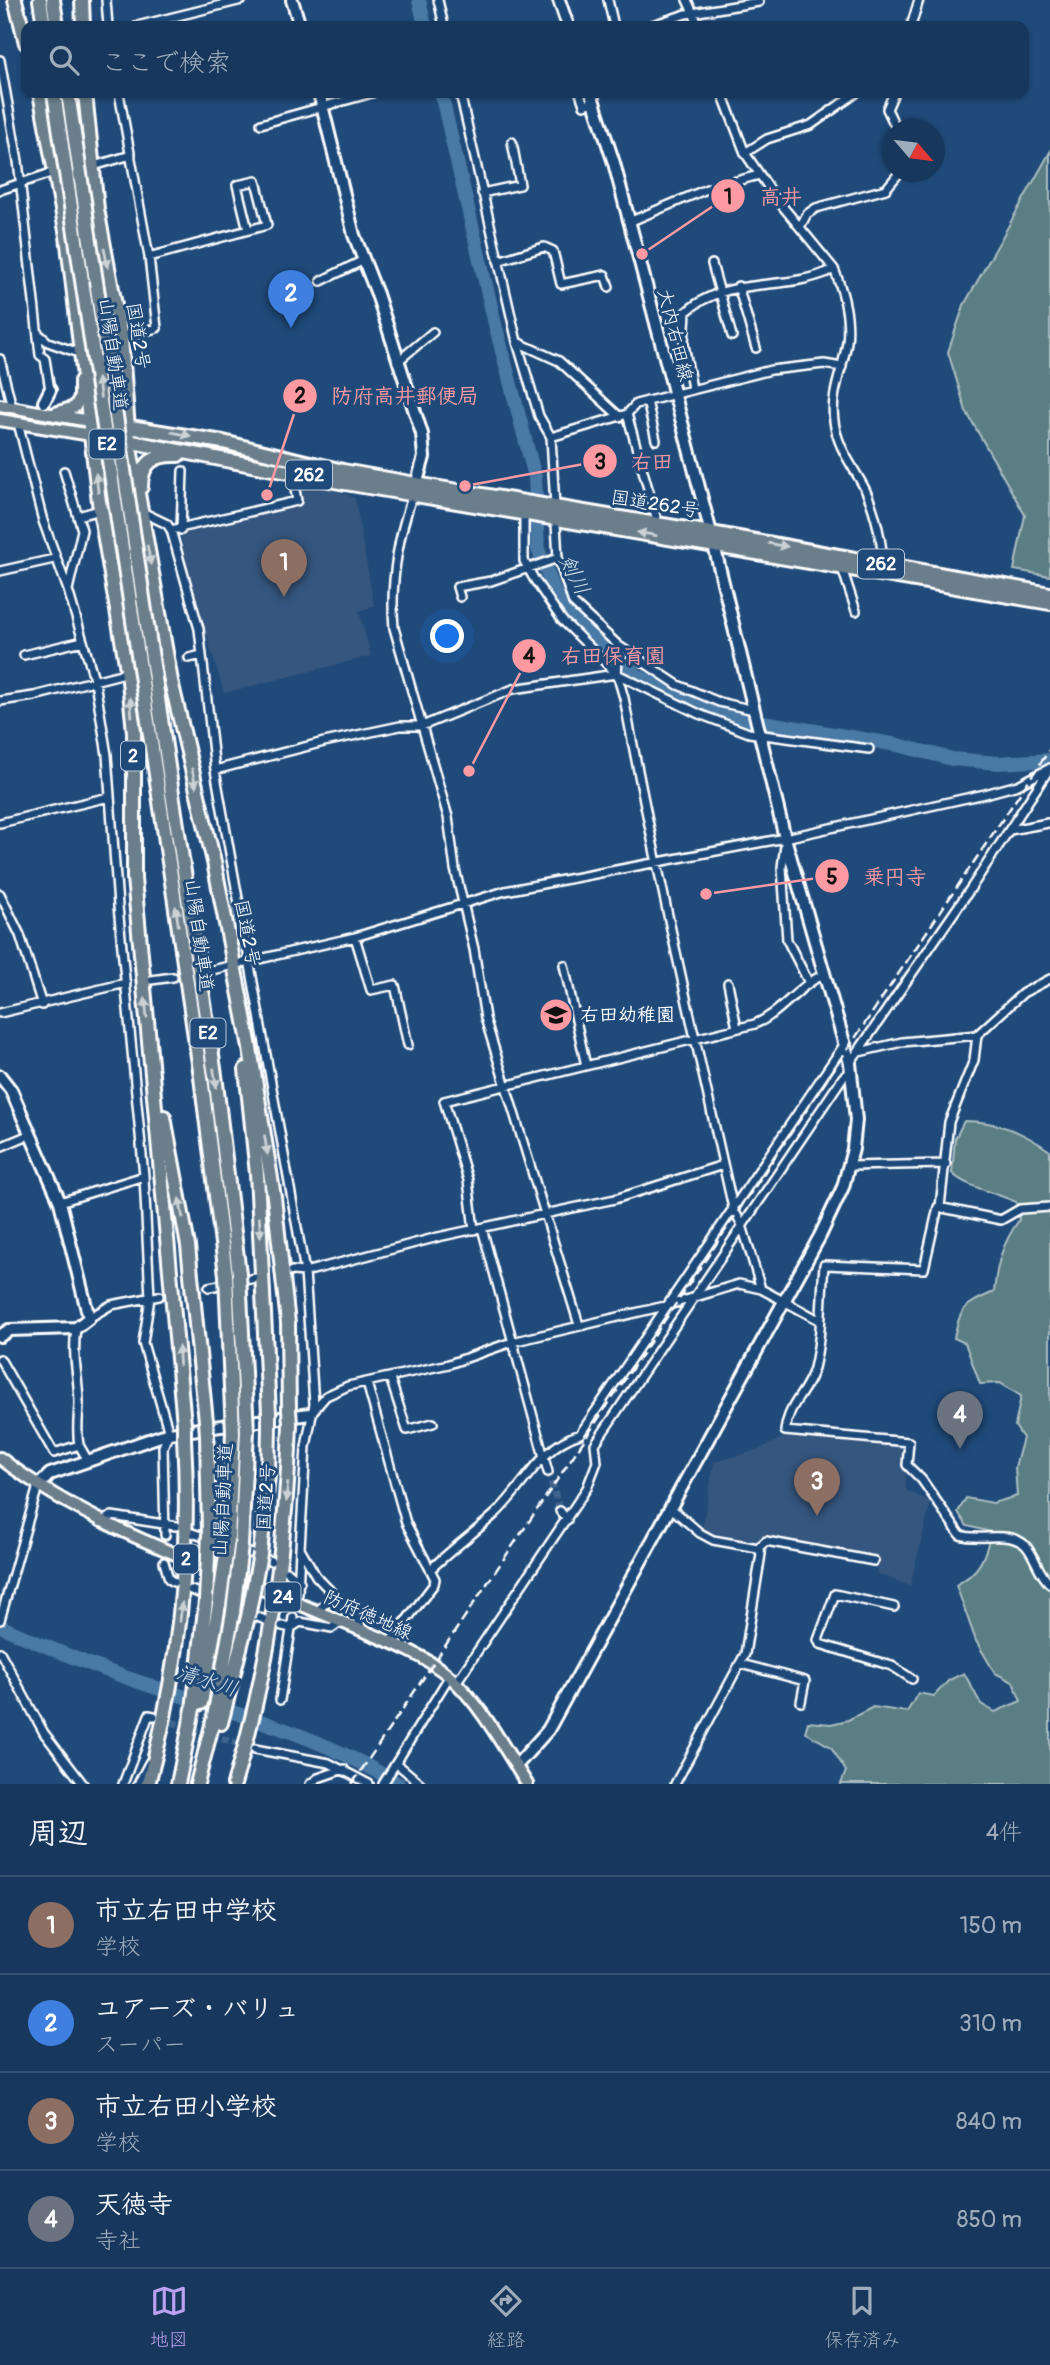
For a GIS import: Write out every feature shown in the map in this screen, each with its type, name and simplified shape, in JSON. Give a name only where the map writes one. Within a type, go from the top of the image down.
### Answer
[{"type":"highway","points":[[15,0],[21,23]]},
{"type":"highway","points":[[40,0],[43,21]]},
{"type":"highway","points":[[53,0],[56,21]]},
{"type":"highway","points":[[82,0],[83,21]]},
{"type":"highway","name":"2","points":[[41,98],[67,236],[100,510],[132,719],[134,878],[184,1431],[187,1559],[172,1679],[159,1746],[148,1784]]},
{"type":"highway","name":"山陽自動車道","points":[[55,98],[165,794],[220,1112],[239,1274],[241,1546],[223,1696],[197,1784]]},
{"type":"highway","name":"山陽自動車道","points":[[69,98],[165,794],[226,1275],[240,1432],[219,1605],[201,1687]]},
{"type":"highway","name":"国道2号","points":[[86,98],[97,209],[121,337],[127,425],[170,681],[214,862],[258,1094],[281,1246],[288,1323],[290,1424],[287,1493],[276,1594],[255,1707],[234,1784]]},
{"type":"highway","name":"国道262号","points":[[89,421],[149,428],[415,489],[526,510],[658,524],[842,568],[883,569],[1050,593]]},
{"type":"highway","points":[[109,566],[111,506],[117,468],[130,442],[149,428]]},
{"type":"highway","name":"国道262号","points":[[91,435],[292,471],[415,489]]},
{"type":"highway","points":[[141,507],[141,479],[147,463],[154,457],[200,453]]},
{"type":"highway","name":"国道262号","points":[[554,513],[883,569],[1050,603]]},
{"type":"highway","points":[[223,1696],[266,1558],[269,1427],[257,1174],[237,1012],[238,989]]},
{"type":"highway","points":[[149,1034],[188,1246],[207,1435],[209,1533],[201,1687],[178,1784]]},
{"type":"highway","points":[[204,1784],[218,1718]]},
{"type":"main road","points":[[46,410],[75,407],[78,402],[82,360]]},
{"type":"main road","points":[[6,406],[46,410],[89,421]]},
{"type":"main road","points":[[0,420],[91,435]]},
{"type":"main road","name":"防府徳地線","points":[[0,1458],[38,1486],[100,1522],[412,1653],[453,1680],[484,1717],[527,1784]]},
{"type":"street","points":[[106,0],[108,21]]},
{"type":"street","points":[[157,21],[242,0]]},
{"type":"street","points":[[292,0],[298,21]]},
{"type":"street","points":[[438,0],[443,21]]},
{"type":"street","points":[[559,0],[566,21]]},
{"type":"street","points":[[608,0],[613,21]]},
{"type":"street","points":[[687,0],[697,21]]},
{"type":"street","points":[[913,21],[919,0]]},
{"type":"street","points":[[668,21],[726,5],[759,2]]},
{"type":"street","points":[[0,62],[20,184],[40,355],[45,359],[50,390],[46,410]]},
{"type":"street","points":[[121,98],[149,257],[157,328],[121,337]]},
{"type":"street","points":[[320,98],[347,211],[422,434],[424,457],[399,539],[393,608],[394,628],[448,817],[485,1017],[504,1088],[579,1325]]},
{"type":"street","points":[[261,124],[354,98]]},
{"type":"street","points":[[461,98],[517,342],[539,416],[551,437],[558,558],[573,603],[619,648],[678,685],[719,702],[754,712]]},
{"type":"street","points":[[582,98],[584,105],[593,98]]},
{"type":"street","name":"大内右田線","points":[[516,1766],[548,1730],[834,1208],[849,1166],[856,1120],[846,1042],[786,838],[713,539],[629,222],[593,98]]},
{"type":"street","points":[[724,98],[745,153],[759,175],[834,269],[847,319],[847,344],[834,393],[834,423],[839,444],[866,491],[883,569]]},
{"type":"street","points":[[745,153],[768,139],[811,125],[849,98]]},
{"type":"street","points":[[892,98],[887,109],[892,119]]},
{"type":"street","points":[[482,193],[520,185],[512,142]]},
{"type":"street","points":[[97,165],[131,155]]},
{"type":"street","points":[[0,190],[51,173]]},
{"type":"street","points":[[629,222],[708,189],[759,175]]},
{"type":"street","points":[[149,257],[267,225],[256,181],[237,186],[248,230]]},
{"type":"street","points":[[800,227],[807,214],[816,208],[886,189],[892,182]]},
{"type":"street","points":[[498,261],[544,247],[553,251],[561,284],[605,275],[609,287]]},
{"type":"street","points":[[321,281],[364,260]]},
{"type":"street","points":[[712,264],[732,336]]},
{"type":"street","points":[[692,390],[684,344],[685,312],[698,301],[738,286],[778,284],[834,269]]},
{"type":"street","points":[[738,286],[756,348]]},
{"type":"street","points":[[397,362],[433,332]]},
{"type":"street","points":[[39,334],[48,342],[82,360]]},
{"type":"street","points":[[517,342],[559,361],[623,415],[658,524]]},
{"type":"street","points":[[0,359],[6,406]]},
{"type":"street","points":[[551,437],[623,415],[636,404],[771,370],[824,364],[842,367]]},
{"type":"street","points":[[647,401],[656,440]]},
{"type":"street","points":[[18,423],[54,559],[68,590],[94,681],[107,755],[154,1297],[143,1343],[169,1433],[163,1447],[165,1535]]},
{"type":"street","points":[[64,471],[82,530],[68,590]]},
{"type":"street","points":[[181,530],[183,471]]},
{"type":"street","points":[[170,530],[181,530],[297,502],[292,471]]},
{"type":"street","points":[[141,507],[167,524],[170,530],[199,629],[215,770],[305,1272],[314,1388],[298,1594]]},
{"type":"street","points":[[78,516],[100,510]]},
{"type":"street","points":[[526,510],[523,543],[527,567],[562,620],[617,670],[699,714],[759,732],[869,749]]},
{"type":"street","points":[[460,597],[457,587],[491,580],[558,558]]},
{"type":"street","points":[[0,571],[54,559]]},
{"type":"street","points":[[842,568],[856,611]]},
{"type":"street","points":[[24,655],[83,641]]},
{"type":"street","points":[[619,648],[617,670],[655,863],[675,935],[694,1038],[733,1208],[742,1225],[761,1289]]},
{"type":"street","points":[[189,658],[202,655]]},
{"type":"street","points":[[215,770],[324,742],[400,726],[422,726],[513,689],[617,670]]},
{"type":"street","points":[[0,701],[125,673]]},
{"type":"street","points":[[212,970],[251,963],[355,936],[517,889],[786,838],[985,794],[1018,785],[1050,768]]},
{"type":"street","points":[[383,1784],[587,1488],[597,1462],[595,1444],[1050,768]]},
{"type":"street","points":[[0,823],[109,797]]},
{"type":"street","points":[[1010,830],[1048,822]]},
{"type":"street","points":[[786,838],[782,867],[787,940],[808,981]]},
{"type":"street","points":[[0,894],[20,935],[42,1005]]},
{"type":"street","points":[[355,936],[371,990],[395,985],[408,1045]]},
{"type":"street","points":[[564,965],[586,1066]]},
{"type":"street","points":[[548,1472],[444,1101],[504,1088],[764,1020],[808,981],[825,974]]},
{"type":"street","points":[[150,980],[173,976]]},
{"type":"street","points":[[859,1052],[902,1042],[976,1035],[1023,993],[1050,979]]},
{"type":"street","points":[[728,983],[737,1028]]},
{"type":"street","points":[[0,1013],[126,984]]},
{"type":"street","points":[[976,1035],[974,1060],[949,1122],[940,1207],[924,1269],[824,1265],[814,1369],[804,1389],[793,1402],[785,1431],[909,1442],[907,1465],[922,1480],[960,1535],[1016,1540],[1025,1545],[1038,1571],[1050,1584]]},
{"type":"street","points":[[432,1567],[494,1515],[543,1457],[567,1438],[580,1434],[846,1042]]},
{"type":"street","points":[[0,1076],[11,1090],[61,1202],[89,1318]]},
{"type":"street","points":[[0,1147],[31,1134]]},
{"type":"street","points":[[849,1166],[946,1164]]},
{"type":"street","points":[[292,1271],[305,1272],[478,1229],[615,1199],[723,1165]]},
{"type":"street","points":[[61,1202],[144,1176]]},
{"type":"street","points":[[940,1207],[1001,1220],[1020,1209],[1050,1208]]},
{"type":"street","points":[[209,1287],[256,1278]]},
{"type":"street","points":[[1,1612],[38,1486],[50,1474],[88,1459],[169,1433],[310,1414],[326,1396],[348,1386],[449,1364],[512,1342],[669,1305],[739,1284],[761,1289],[819,1320]]},
{"type":"street","points":[[0,1336],[9,1330],[76,1328],[111,1305],[154,1297]]},
{"type":"street","points":[[76,1328],[72,1358],[79,1401],[76,1428],[79,1445],[88,1459]]},
{"type":"street","points":[[0,1359],[54,1453],[79,1445]]},
{"type":"street","points":[[390,1377],[407,1430],[433,1423]]},
{"type":"street","points":[[367,1383],[406,1523],[432,1567],[434,1584],[389,1643]]},
{"type":"street","points":[[671,1508],[700,1533],[713,1540],[758,1548]]},
{"type":"street","points":[[560,1511],[567,1520]]},
{"type":"street","points":[[100,1522],[112,1516],[176,1526]]},
{"type":"street","points":[[192,1533],[266,1558]]},
{"type":"street","points":[[758,1548],[766,1541],[874,1561]]},
{"type":"street","points":[[300,1548],[316,1576],[358,1620],[363,1632]]},
{"type":"street","points":[[675,1784],[741,1664],[749,1643],[761,1555],[758,1548]]},
{"type":"street","points":[[164,1562],[170,1579],[174,1582]]},
{"type":"street","points":[[287,1571],[300,1582]]},
{"type":"street","points":[[191,1590],[265,1620]]},
{"type":"street","points":[[894,1608],[835,1594],[818,1640],[820,1644],[892,1666],[912,1679]]},
{"type":"street","points":[[317,1611],[334,1596]]},
{"type":"street","points":[[280,1700],[287,1627],[293,1617]]},
{"type":"street","points":[[287,1627],[300,1622],[332,1628],[340,1622]]},
{"type":"street","points":[[0,1652],[44,1733],[83,1784]]},
{"type":"street","points":[[741,1664],[804,1681],[801,1702]]},
{"type":"street","points":[[123,1784],[149,1715],[154,1716]]},
{"type":"street","points":[[138,1784],[159,1746]]},
{"type":"street","points":[[255,1749],[330,1763],[369,1784]]},
{"type":"street","points":[[395,1765],[421,1784]]},
{"type":"street","points":[[310,1784],[317,1778],[344,1769]]},
{"type":"shaded area","points":[[302,484],[332,489],[355,498],[374,606],[359,611],[371,656],[224,693],[186,568],[180,532],[302,503],[299,486]]},
{"type":"shaded area","points":[[788,1435],[898,1445],[905,1456],[906,1490],[931,1502],[910,1586],[876,1573],[880,1559],[763,1537],[757,1543],[702,1530],[714,1462],[757,1450]]},
{"type":"green space","points":[[1050,152],[1050,576],[1014,570],[1025,515],[966,411],[948,352],[964,305]]},
{"type":"green space","points":[[964,1121],[988,1123],[1010,1129],[1050,1151],[1050,1784],[841,1784],[846,1771],[831,1747],[805,1732],[808,1722],[831,1724],[848,1720],[873,1707],[907,1712],[918,1693],[934,1696],[949,1680],[964,1673],[981,1704],[995,1712],[1021,1701],[1013,1682],[995,1673],[976,1641],[956,1585],[971,1575],[980,1563],[991,1532],[967,1526],[958,1512],[966,1498],[993,1503],[1017,1496],[1015,1467],[1023,1438],[1015,1426],[1021,1396],[1000,1383],[980,1384],[965,1343],[954,1338],[965,1308],[994,1292],[1001,1254],[1019,1220],[1016,1202],[973,1186],[952,1173],[955,1139]]},
{"type":"waterway","name":"剣川","points":[[419,0],[424,21]]},
{"type":"waterway","name":"剣川","points":[[442,98],[495,324],[535,477],[538,549],[558,600],[599,645],[638,676],[709,710],[735,717],[898,745],[952,759],[998,763],[1050,760]]},
{"type":"waterway","name":"清水川","points":[[0,1626],[121,1676],[305,1737],[368,1766],[398,1784]]},
{"type":"tunnel","points":[[150,667],[189,658]]},
{"type":"tunnel","points":[[159,1296],[209,1287]]},
{"type":"tunnel","points":[[548,1472],[560,1511]]},
{"type":"tunnel","points":[[162,1719],[255,1749]]},
{"type":"railway","points":[[352,1784],[1050,749]]},
{"type":"place","name":"高井","points":[[642,254]]},
{"type":"place","name":"ユアーズ・バリュ","points":[[291,328]]},
{"type":"place","name":"右田","points":[[465,486]]},
{"type":"place","name":"防府高井郵便局","points":[[267,495]]},
{"type":"place","name":"市立右田中学校","points":[[284,597]]},
{"type":"place","name":"右田保育園","points":[[469,771]]},
{"type":"place","name":"乗円寺","points":[[706,894]]},
{"type":"place","name":"右田幼稚園","points":[[556,1015]]},
{"type":"place","name":"天徳寺","points":[[960,1449]]},
{"type":"place","name":"市立右田小学校","points":[[817,1516]]}]
